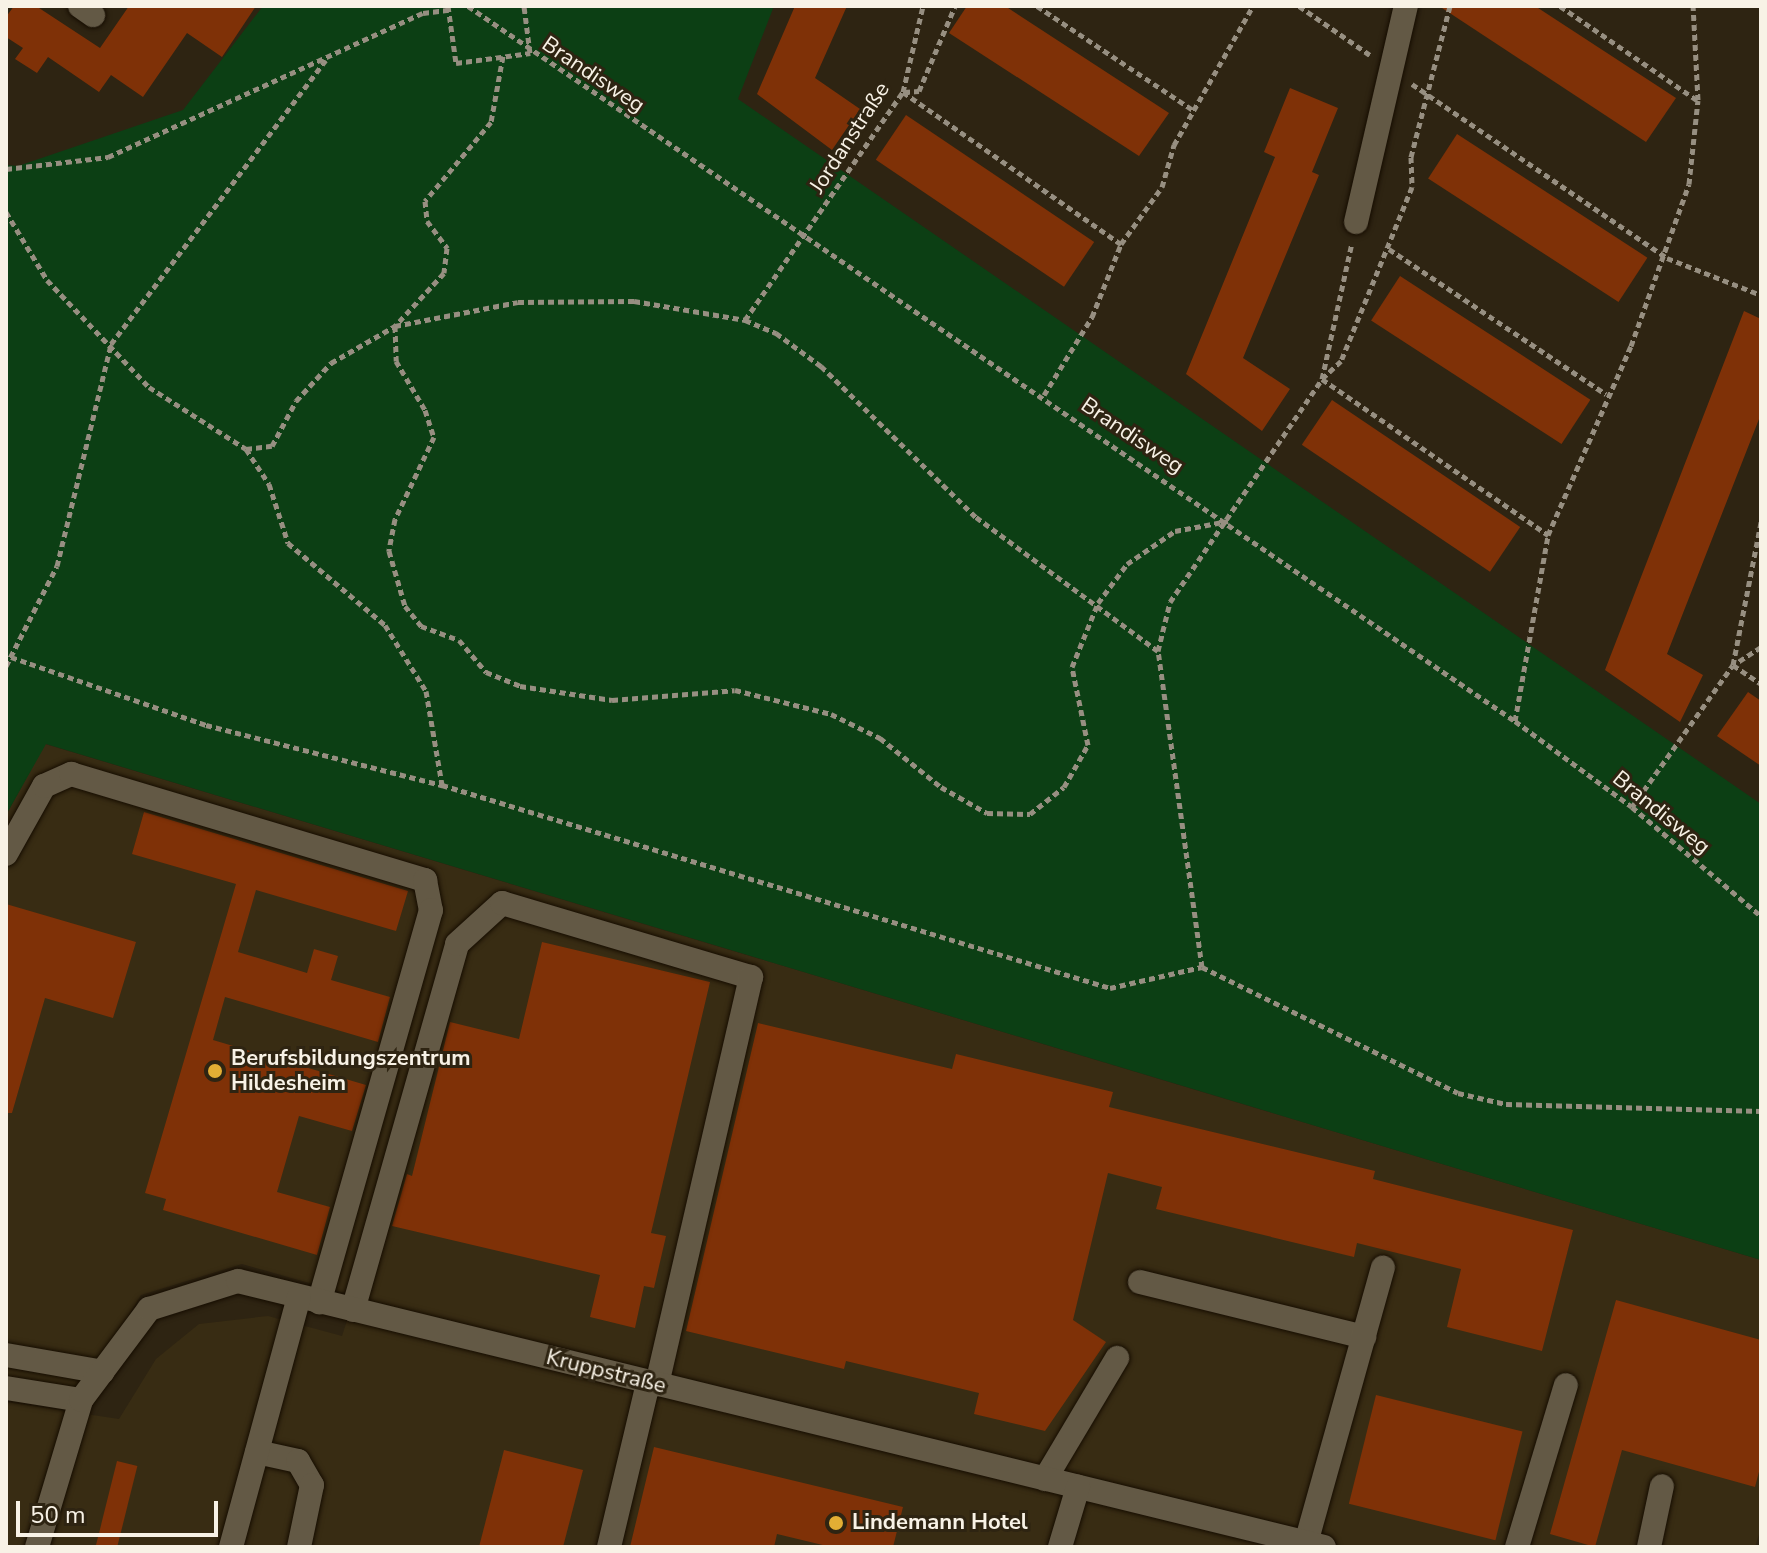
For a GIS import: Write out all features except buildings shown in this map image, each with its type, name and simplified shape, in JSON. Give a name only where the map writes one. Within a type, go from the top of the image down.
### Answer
[{"type":"street","points":[[1356,222],[1406,6]]},
{"type":"street","points":[[6,854],[44,786],[71,774],[425,880],[431,910],[309,1300],[257,1452],[231,1547]]},
{"type":"street","points":[[353,1310],[457,944],[502,903],[751,977],[609,1547]]},
{"type":"street","points":[[1315,1545],[1383,1268]]},
{"type":"street","name":"Kruppstraße","points":[[37,1547],[81,1400],[149,1309],[238,1281],[1315,1545]]},
{"type":"street","points":[[1140,1282],[1364,1337]]},
{"type":"street","points":[[6,1355],[103,1372]]},
{"type":"street","points":[[1045,1479],[1117,1358]]},
{"type":"street","points":[[1517,1547],[1566,1385]]},
{"type":"street","points":[[6,1388],[81,1400]]},
{"type":"street","points":[[257,1452],[298,1461],[312,1485],[299,1547]]},
{"type":"street","points":[[1649,1547],[1662,1486]]},
{"type":"street","points":[[1060,1547],[1078,1487]]},
{"type":"path","name":"Brandisweg","points":[[468,6],[530,53],[1044,395],[1515,721],[1632,807],[1761,916]]},
{"type":"path","points":[[6,169],[108,157],[326,60],[423,13],[448,8],[456,63],[530,53],[524,6]]},
{"type":"path","name":"Jordanstraße","points":[[745,320],[903,92],[923,6]]},
{"type":"path","points":[[903,92],[919,91],[955,6]]},
{"type":"path","points":[[1037,6],[1193,110]]},
{"type":"path","points":[[1044,395],[1092,317],[1121,244],[1162,187],[1174,145],[1253,6]]},
{"type":"path","points":[[1299,6],[1667,258],[1761,295]]},
{"type":"path","points":[[1202,967],[1158,651],[1170,602],[1322,379],[1341,361],[1412,187],[1411,157],[1425,93],[1450,6]]},
{"type":"path","points":[[1560,6],[1698,100]]},
{"type":"path","points":[[1515,721],[1548,535],[1667,258],[1689,184],[1698,100],[1693,6]]},
{"type":"path","points":[[246,449],[272,446],[296,401],[331,363],[395,326],[444,273],[447,248],[427,221],[425,201],[491,122],[503,56]]},
{"type":"path","points":[[6,666],[57,566],[111,344],[326,60]]},
{"type":"path","points":[[903,92],[1121,244]]},
{"type":"path","points":[[6,212],[47,280],[149,387],[246,449],[269,484],[288,543],[385,625],[426,691],[442,785]]},
{"type":"path","points":[[1322,379],[1356,222]]},
{"type":"path","points":[[1389,249],[1606,394]]},
{"type":"path","points":[[395,326],[518,302],[634,301],[745,320],[776,333],[821,366],[976,517],[1098,603],[1158,651]]},
{"type":"path","points":[[395,326],[396,361],[425,410],[434,437],[395,519],[389,551],[405,606],[421,626],[459,640],[486,672],[520,686],[612,700],[735,690],[831,714],[880,738],[941,787],[987,813],[1030,814],[1064,787],[1088,745],[1072,667],[1098,603],[1127,564],[1175,531],[1228,521]]},
{"type":"path","points":[[1322,379],[1548,535]]},
{"type":"path","points":[[1733,665],[1761,522]]},
{"type":"path","points":[[1632,807],[1733,665],[1761,647]]},
{"type":"path","points":[[11,657],[206,725],[442,785],[1110,988],[1202,967],[1458,1093],[1506,1104],[1761,1111]]},
{"type":"path","points":[[1733,665],[1761,684]]},
{"type":"shaded area","points":[[45,744],[1761,1260],[1761,1528],[1755,1547],[6,1547],[6,1402],[119,1419],[156,1359],[199,1324],[268,1316],[342,1336],[355,1296],[242,1264],[141,1295],[79,1396],[6,1383],[6,815]]},
{"type":"green space","points":[[263,6],[774,6],[738,99],[1761,804],[1761,1260],[46,744],[6,815],[6,165],[18,166],[183,110]]},
{"type":"place","name":"Berufsbildungszentrum Hildesheim","points":[[215,1071]]},
{"type":"place","name":"Lindemann Hotel","points":[[836,1523]]}]
